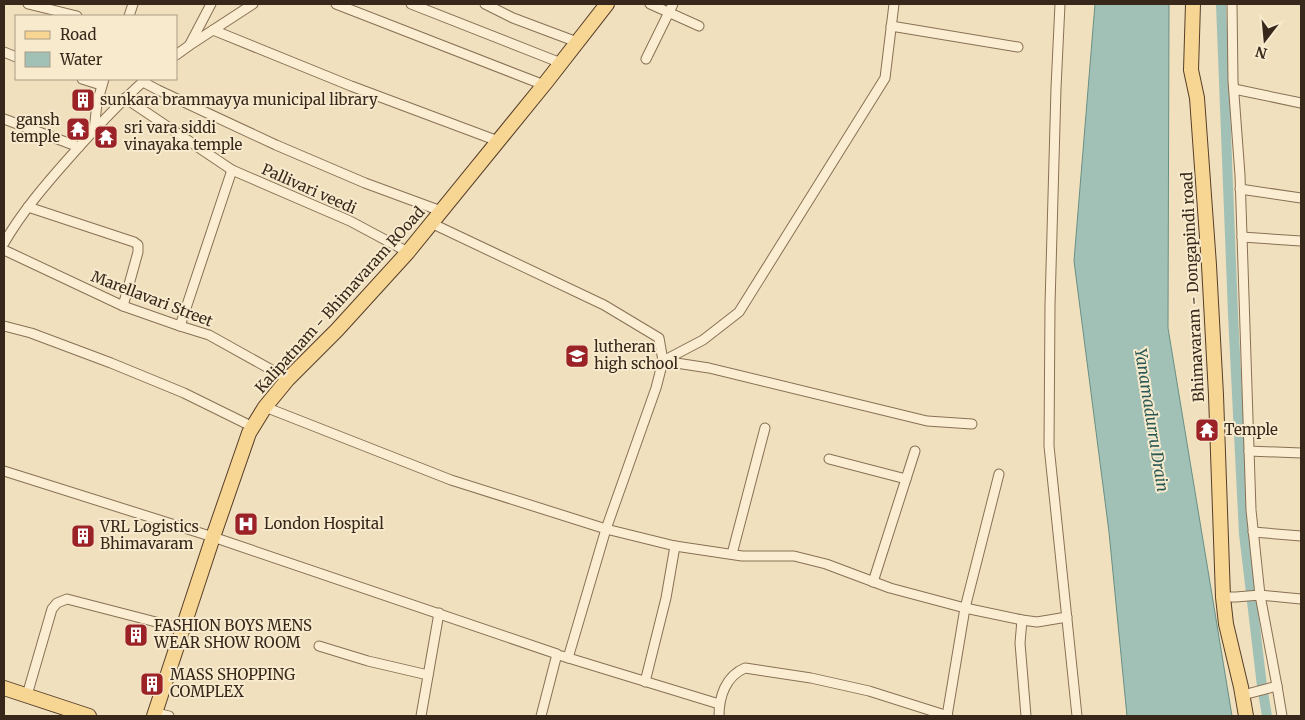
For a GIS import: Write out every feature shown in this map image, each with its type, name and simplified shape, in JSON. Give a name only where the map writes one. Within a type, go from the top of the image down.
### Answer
[{"type":"main road","name":"Kalipatnam - Bhimavaram ROoad","points":[[160,715],[183,629],[213,537],[249,433],[265,407],[288,379],[337,330],[408,252],[544,85],[607,4]]},
{"type":"main road","name":"Bhimavaram - Dongapindi road","points":[[1193,4],[1191,70],[1197,98],[1209,266],[1229,597],[1226,624],[1248,694],[1246,716]]},
{"type":"main road","points":[[4,688],[89,716]]},
{"type":"street","points":[[28,4],[73,15]]},
{"type":"street","points":[[190,44],[211,4]]},
{"type":"street","points":[[178,53],[253,4]]},
{"type":"street","points":[[336,4],[544,85]]},
{"type":"street","points":[[411,4],[561,63]]},
{"type":"street","points":[[485,4],[513,18],[577,42]]},
{"type":"street","points":[[650,4],[671,8],[699,26]]},
{"type":"street","points":[[664,361],[703,340],[739,312],[885,78],[894,4]]},
{"type":"street","points":[[1060,4],[1050,305],[1049,446],[1076,716]]},
{"type":"street","points":[[1232,4],[1251,510],[1257,595],[1282,716]]},
{"type":"street","points":[[646,59],[671,8]]},
{"type":"street","points":[[891,26],[1018,47]]},
{"type":"street","points":[[212,30],[351,86],[498,141]]},
{"type":"street","points":[[89,80],[103,82],[94,131]]},
{"type":"street","points":[[4,243],[8,229],[43,188],[79,147],[144,80],[158,90],[276,145],[365,183],[441,211]]},
{"type":"street","points":[[1234,89],[1301,102]]},
{"type":"street","name":"Pallivari veedi","points":[[125,98],[232,170],[350,221],[408,252]]},
{"type":"street","points":[[4,119],[79,147]]},
{"type":"street","points":[[180,326],[232,170]]},
{"type":"street","points":[[1240,190],[1301,198]]},
{"type":"street","points":[[28,207],[134,242],[138,245],[138,252],[124,306]]},
{"type":"street","points":[[431,223],[604,305],[659,338],[664,361],[606,530],[568,658]]},
{"type":"street","points":[[1242,237],[1301,241]]},
{"type":"street","name":"Marellavari Street","points":[[4,250],[124,306],[209,335],[288,379]]},
{"type":"street","points":[[4,326],[31,333],[157,382],[253,427]]},
{"type":"street","points":[[664,361],[710,368],[926,421],[972,424]]},
{"type":"street","points":[[265,407],[451,480],[606,530],[675,546],[742,556],[794,556],[826,564],[890,588],[965,608],[1022,620],[1037,622],[1067,617]]},
{"type":"street","points":[[732,554],[765,428]]},
{"type":"street","points":[[873,582],[915,451]]},
{"type":"street","points":[[1249,451],[1301,453]]},
{"type":"street","points":[[829,458],[906,479]]},
{"type":"street","points":[[4,471],[213,537],[568,658],[719,704]]},
{"type":"street","points":[[719,716],[719,704],[728,681],[737,671],[745,668],[811,678],[869,691],[947,716],[965,608],[999,474]]},
{"type":"street","points":[[1254,532],[1301,536]]},
{"type":"street","points":[[645,682],[666,598],[675,546]]},
{"type":"street","points":[[1229,597],[1257,595],[1301,599]]},
{"type":"street","points":[[26,695],[52,609],[57,603],[67,599],[183,629]]},
{"type":"street","points":[[421,716],[439,613]]},
{"type":"street","points":[[1022,620],[1020,643],[1026,716]]},
{"type":"street","points":[[319,646],[368,661],[428,675]]},
{"type":"street","points":[[541,716],[557,654]]},
{"type":"street","points":[[1248,694],[1275,687]]},
{"type":"water","name":"Yanamadurru Drain","points":[[1095,4],[1169,4],[1168,328],[1232,716],[1127,716],[1109,532],[1074,261]]},
{"type":"waterway","points":[[1221,4],[1244,534],[1267,716]]},
{"type":"place","name":"sunkara brammayya municipal library","points":[[83,100]]},
{"type":"place","name":"gansh temple","points":[[78,129]]},
{"type":"place","name":"sri vara siddi vinayaka temple","points":[[106,137]]},
{"type":"place","name":"lutheran high school","points":[[577,356]]},
{"type":"place","name":"Temple","points":[[1207,430]]},
{"type":"place","name":"London Hospital","points":[[246,524]]},
{"type":"place","name":"VRL Logistics Bhimavaram","points":[[83,536]]},
{"type":"place","name":"FASHION BOYS MENS WEAR SHOW ROOM","points":[[136,635]]},
{"type":"place","name":"MASS SHOPPING COMPLEX","points":[[152,684]]}]
